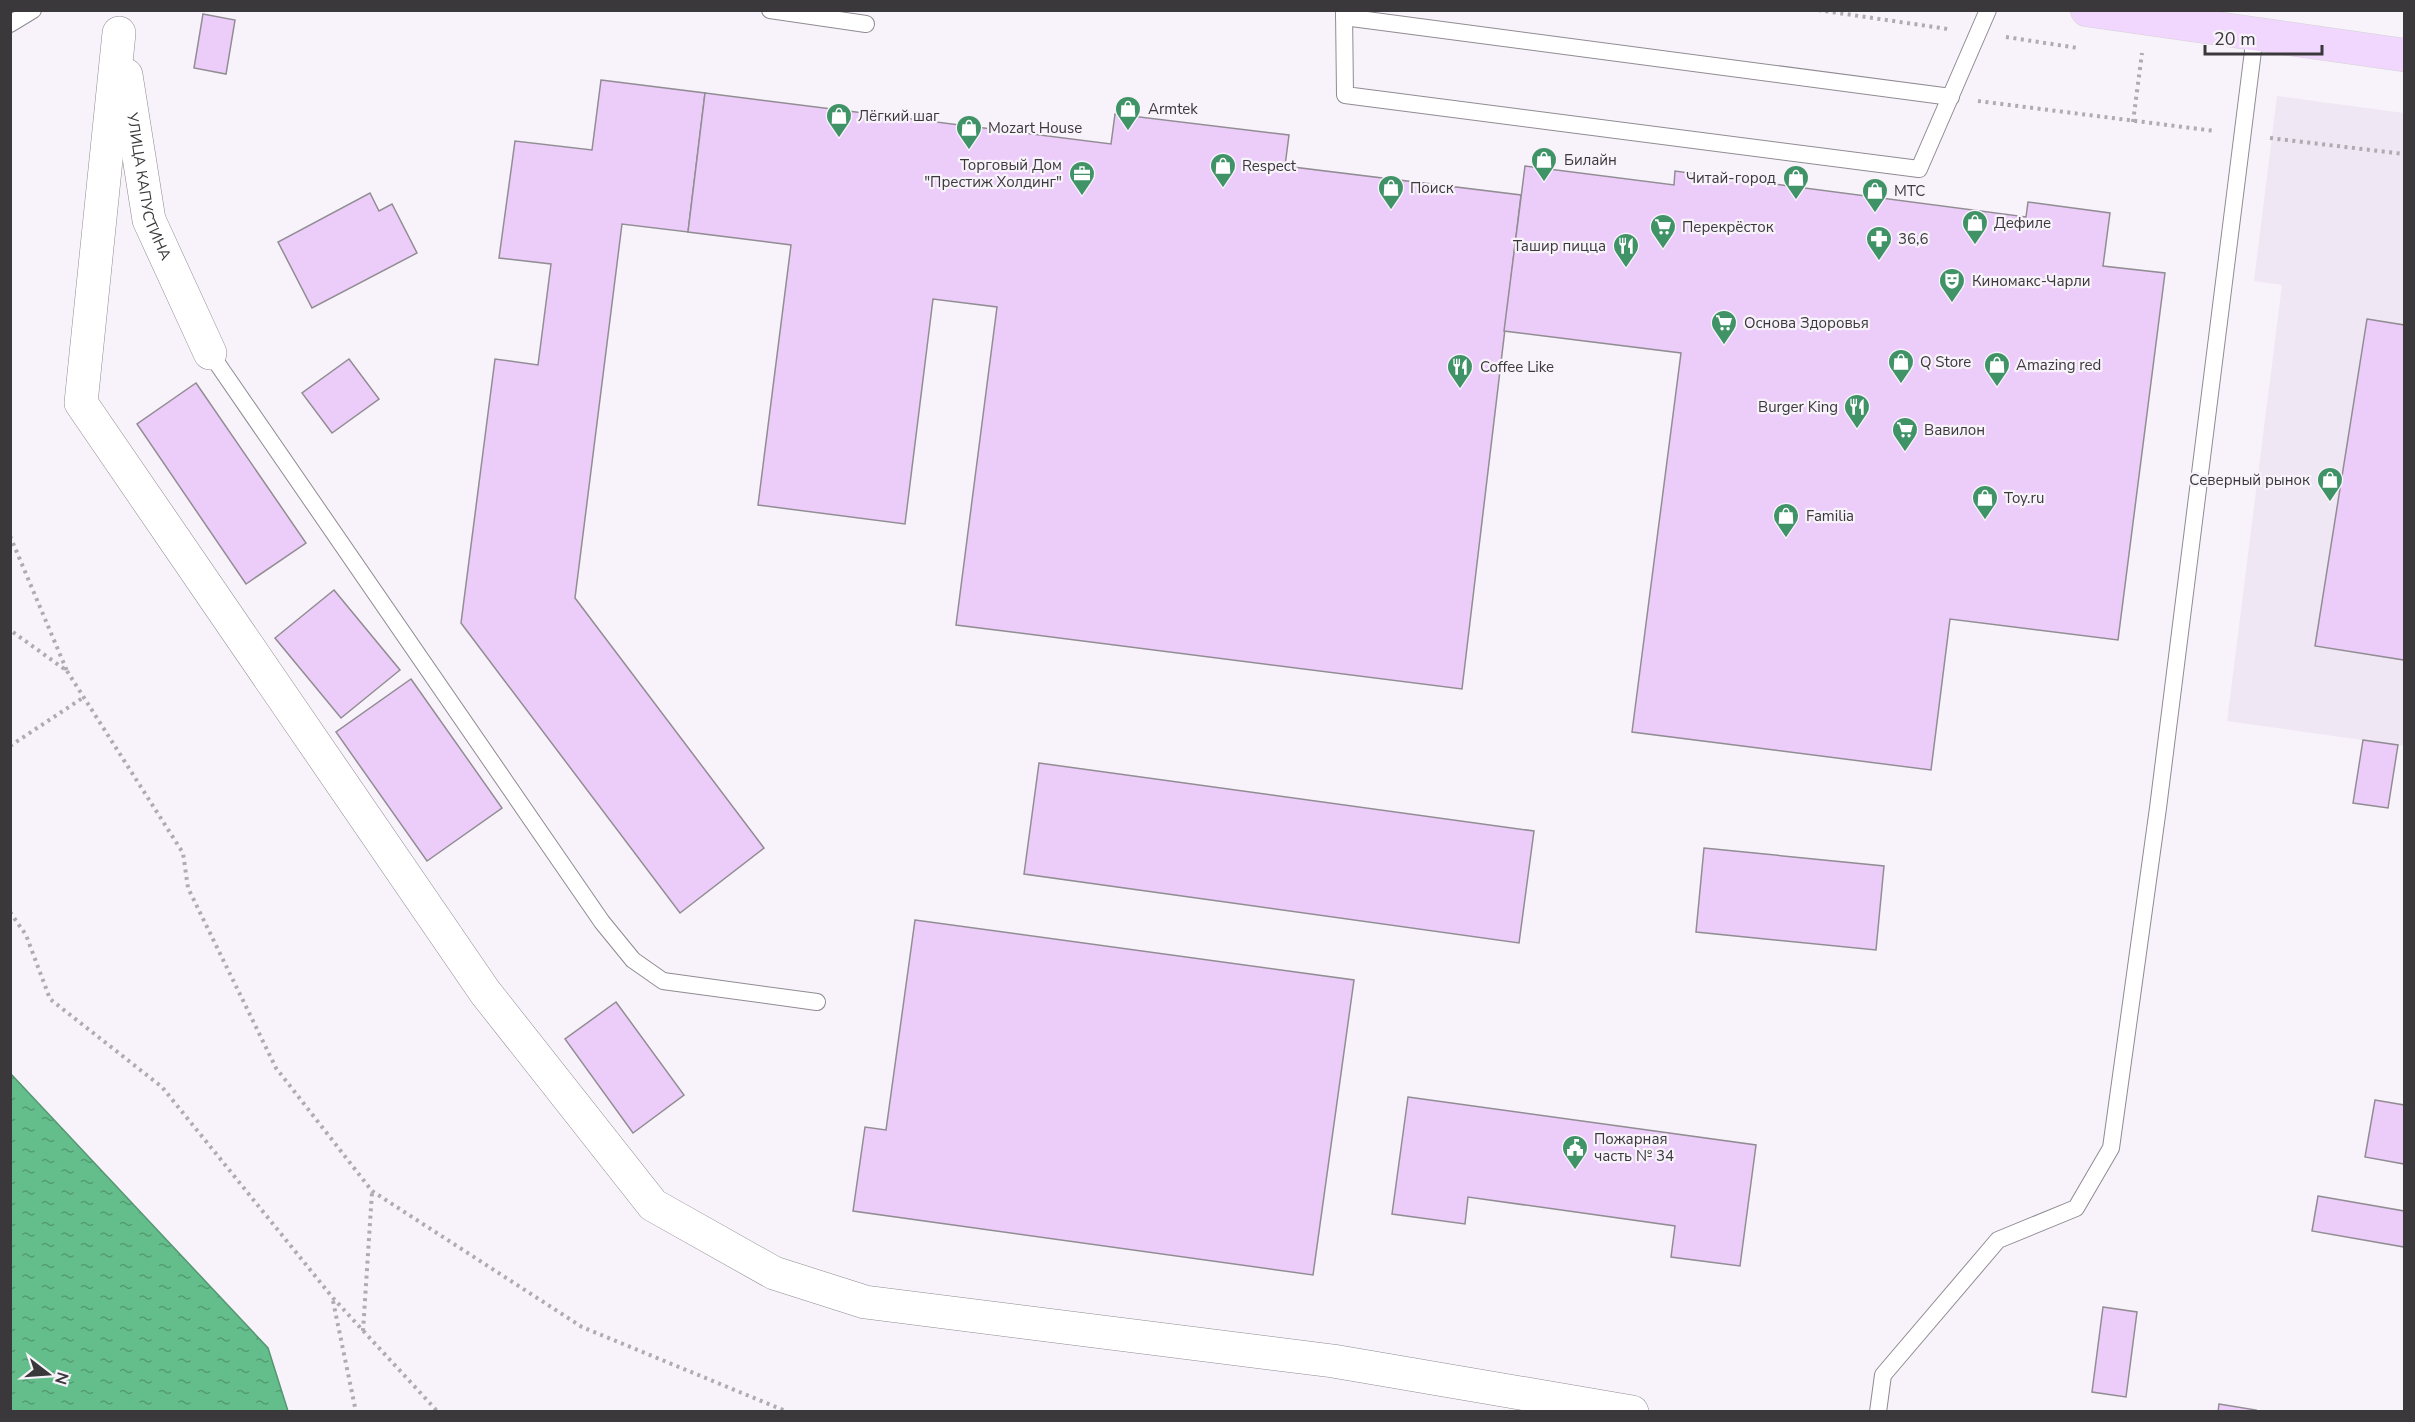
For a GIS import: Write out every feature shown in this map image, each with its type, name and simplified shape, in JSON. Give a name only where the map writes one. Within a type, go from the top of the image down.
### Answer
[{"type":"main road","points":[[2087,10],[2404,56]]},
{"type":"street","name":"УЛИЦА КАПУСТИНА","points":[[120,22],[149,220],[210,353]]},
{"type":"street","points":[[120,22],[81,404],[485,992],[653,1205],[774,1273],[865,1302],[1333,1361],[1632,1412]]},
{"type":"lane","points":[[10,24],[33,10]]},
{"type":"lane","points":[[770,10],[866,24]]},
{"type":"lane","points":[[1951,97],[1344,14],[1345,95],[1919,169],[1951,97],[1988,10]]},
{"type":"lane","points":[[1878,1412],[1883,1375],[1998,1240],[2076,1208],[2111,1148],[2158,808],[2255,35]]},
{"type":"lane","points":[[210,353],[602,922],[633,960],[663,981],[817,1002]]},
{"type":"path","points":[[2133,122],[2146,20]]},
{"type":"path","points":[[1951,97],[2133,122],[2404,154]]},
{"type":"path","points":[[10,536],[67,671],[183,853],[188,888],[276,1068],[372,1191],[582,1327],[788,1412]]},
{"type":"path","points":[[10,630],[67,671]]},
{"type":"path","points":[[10,746],[84,697]]},
{"type":"path","points":[[10,912],[26,934],[50,999],[162,1087],[333,1298],[438,1412]]},
{"type":"path","points":[[363,1332],[372,1191]]},
{"type":"path","points":[[333,1298],[356,1412]]},
{"type":"shaded area","name":"Северный рынок","points":[[2277,96],[2404,113],[2404,746],[2227,721],[2282,285],[2254,281]]},
{"type":"water","points":[[11,1074],[268,1348],[288,1411],[11,1411]]},
{"type":"building","points":[[203,14],[235,20],[226,74],[194,68]]},
{"type":"building","points":[[601,80],[705,93],[688,232],[622,224],[575,598],[764,848],[680,913],[461,623],[495,359],[538,365],[551,264],[499,258],[515,141],[592,150]]},
{"type":"building","points":[[705,93],[1111,144],[1115,114],[1289,135],[1285,166],[1521,195],[1462,689],[956,625],[997,307],[933,299],[905,524],[758,505],[791,245],[688,232]]},
{"type":"building","name":"Вавилон","points":[[1525,166],[1674,185],[1675,171],[2026,217],[2028,202],[2110,213],[2103,266],[2165,273],[2118,640],[1950,619],[1931,770],[1632,732],[1681,353],[1504,331]]},
{"type":"building","points":[[370,193],[379,211],[392,204],[417,253],[312,308],[278,242]]},
{"type":"building","points":[[2367,319],[2404,325],[2404,660],[2315,646]]},
{"type":"building","points":[[349,359],[379,399],[332,433],[302,393]]},
{"type":"building","points":[[196,383],[306,543],[246,584],[137,424]]},
{"type":"building","points":[[334,590],[400,670],[341,718],[275,638]]},
{"type":"building","points":[[411,679],[502,808],[427,861],[336,732]]},
{"type":"building","points":[[2363,740],[2398,745],[2388,808],[2353,803]]},
{"type":"building","points":[[1039,763],[1534,831],[1519,943],[1024,874]]},
{"type":"building","points":[[1704,848],[1884,866],[1876,950],[1696,932]]},
{"type":"building","points":[[915,920],[1354,980],[1313,1275],[853,1211],[865,1127],[886,1130]]},
{"type":"building","points":[[616,1002],[684,1095],[633,1133],[565,1039]]},
{"type":"building","name":"Пожарная часть № 34","points":[[1408,1097],[1756,1145],[1740,1266],[1671,1257],[1675,1226],[1468,1197],[1465,1224],[1392,1214]]},
{"type":"building","points":[[2375,1100],[2404,1105],[2404,1164],[2365,1157]]},
{"type":"building","points":[[2318,1196],[2404,1211],[2404,1247],[2312,1231]]},
{"type":"building","points":[[2103,1307],[2137,1312],[2126,1397],[2092,1392]]},
{"type":"building","points":[[2219,1404],[2256,1410],[2255,1412],[2218,1412]]},
{"type":"place","name":"Armtek","points":[[1128,132]]},
{"type":"place","name":"Лёгкий шаг","points":[[839,139]]},
{"type":"place","name":"Mozart House","points":[[969,151]]},
{"type":"place","name":"Билайн","points":[[1544,183]]},
{"type":"place","name":"Respect","points":[[1223,189]]},
{"type":"place","name":"Торговый Дом \"Престиж Холдинг\"","points":[[1082,197]]},
{"type":"place","name":"Читай-город","points":[[1796,201]]},
{"type":"place","name":"Поиск","points":[[1391,211]]},
{"type":"place","name":"МТС","points":[[1875,214]]},
{"type":"place","name":"Дефиле","points":[[1975,246]]},
{"type":"place","name":"Перекрёсток","points":[[1663,250]]},
{"type":"place","name":"36,6","points":[[1879,262]]},
{"type":"place","name":"Ташир пицца","points":[[1626,269]]},
{"type":"place","name":"Киномакс-Чарли","points":[[1952,304]]},
{"type":"place","name":"Основа Здоровья","points":[[1724,346]]},
{"type":"place","name":"Q Store","points":[[1901,385]]},
{"type":"place","name":"Amazing red","points":[[1997,388]]},
{"type":"place","name":"Coffee Like","points":[[1460,390]]},
{"type":"place","name":"Burger King","points":[[1857,430]]},
{"type":"place","name":"Вавилон","points":[[1905,453]]},
{"type":"place","name":"Северный рынок","points":[[2330,503]]},
{"type":"place","name":"Toy.ru","points":[[1985,521]]},
{"type":"place","name":"Familia","points":[[1786,539]]},
{"type":"place","name":"Пожарная часть № 34","points":[[1575,1171]]}]
